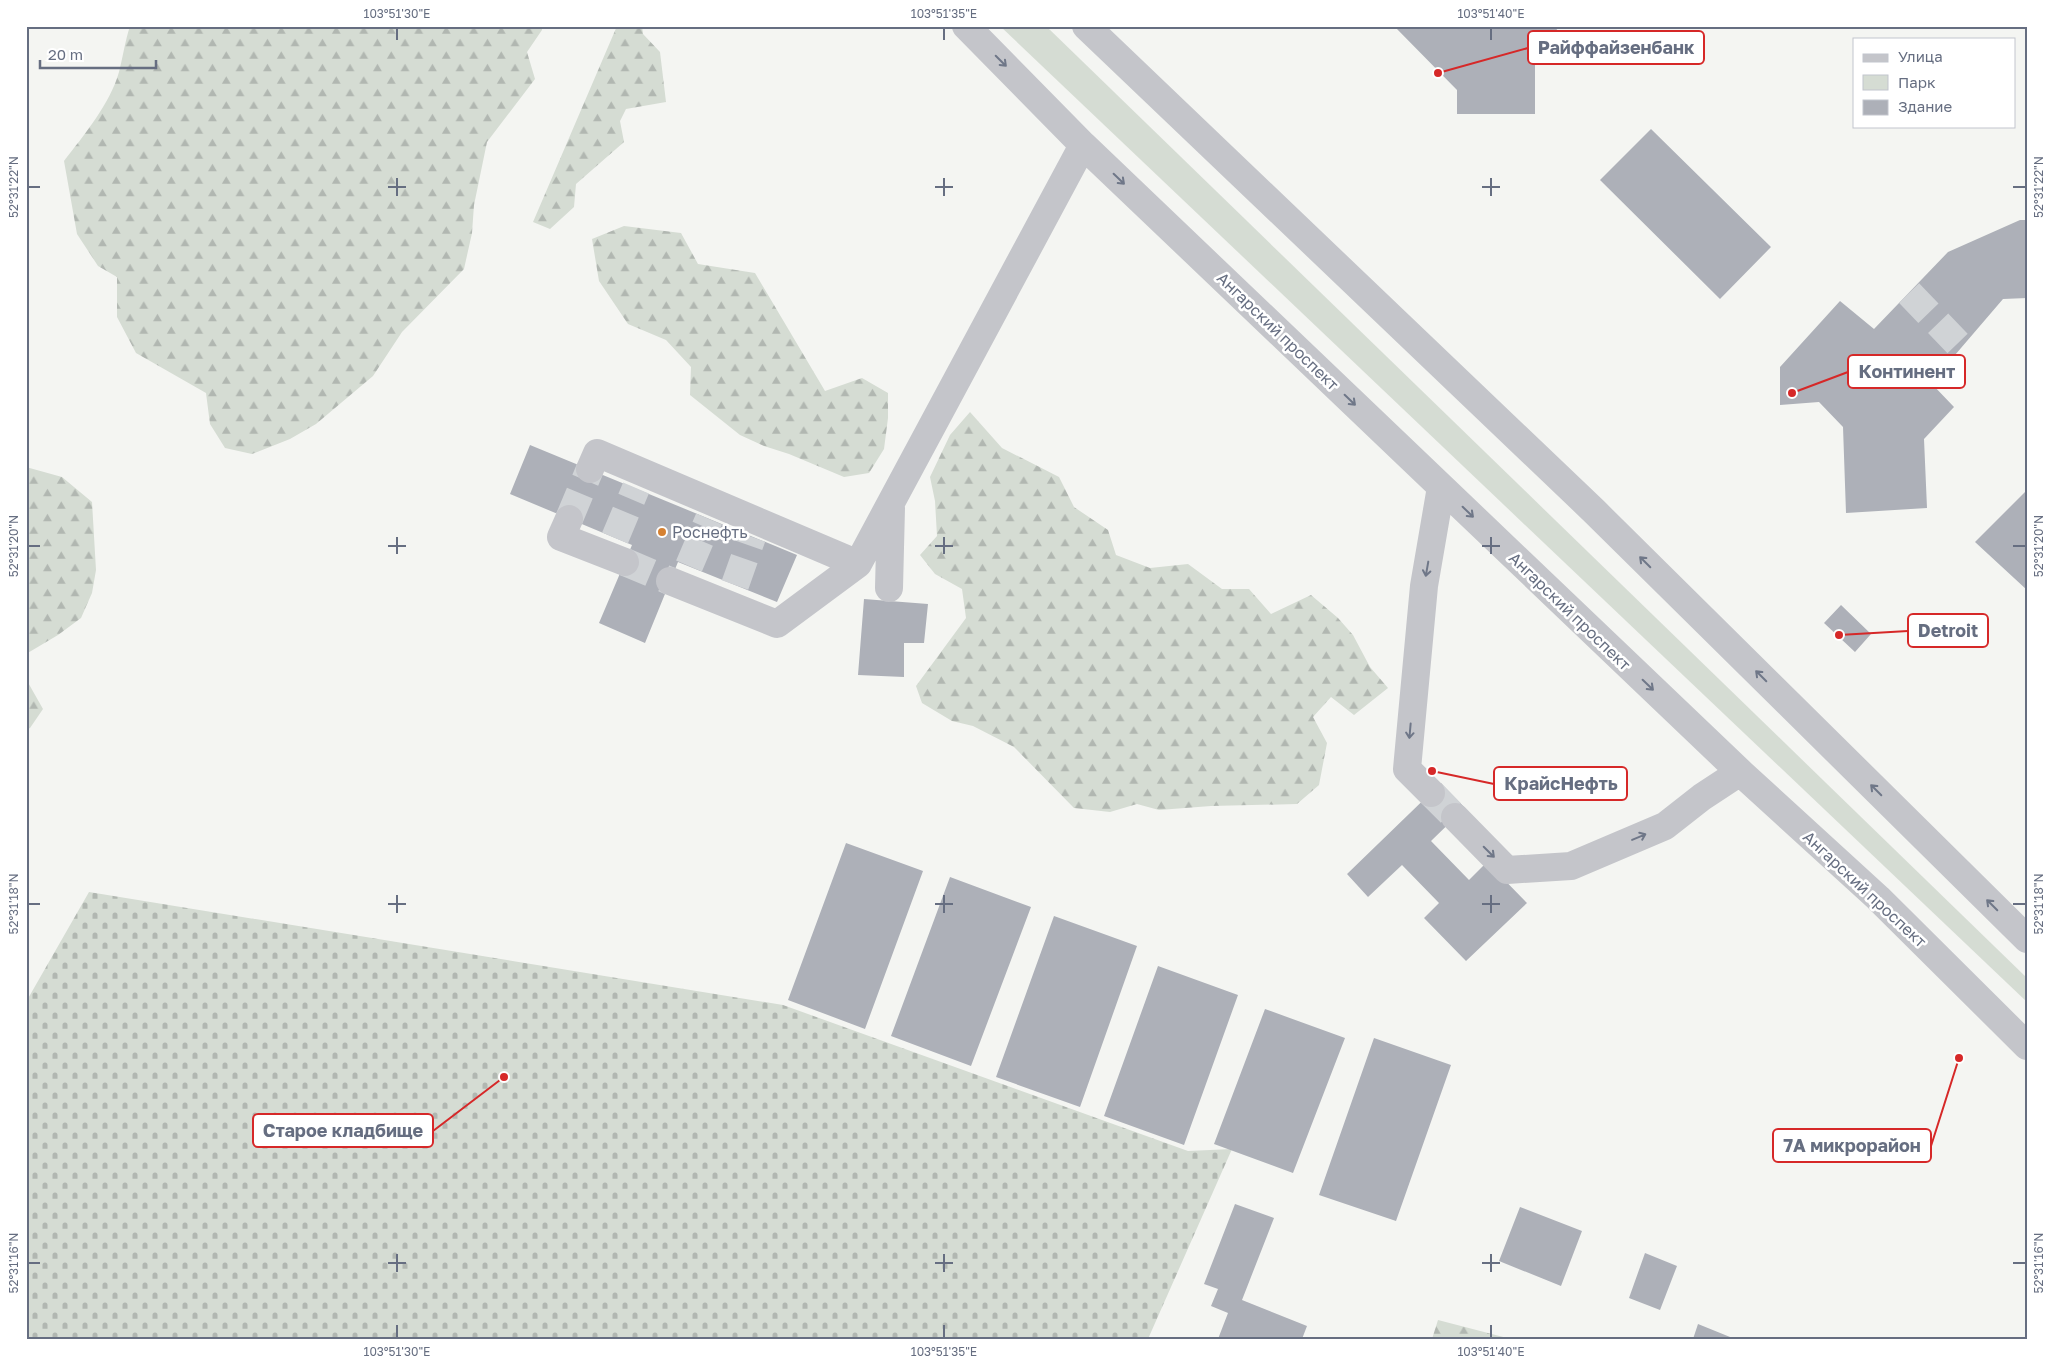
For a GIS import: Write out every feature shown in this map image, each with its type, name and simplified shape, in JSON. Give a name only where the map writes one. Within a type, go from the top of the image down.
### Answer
[{"type":"street","name":"Ангарский проспект","points":[[966,26],[1084,145],[1740,772],[1878,898],[2027,1046]]},
{"type":"street","points":[[1086,26],[1594,511],[2027,939]]},
{"type":"street","points":[[680,578],[732,595],[777,624],[858,564],[1084,145]]},
{"type":"street","points":[[590,470],[597,453],[639,480],[754,529],[858,564]]},
{"type":"street","points":[[1431,793],[1407,769],[1424,586],[1441,487]]},
{"type":"street","points":[[888,588],[890,504]]},
{"type":"street","points":[[569,519],[561,537],[616,552]]},
{"type":"street","points":[[1455,818],[1507,870],[1571,866],[1665,826],[1702,797],[1740,772]]},
{"type":"green space","points":[[130,26],[542,26],[542,30],[527,52],[535,79],[487,142],[474,205],[472,233],[464,269],[402,332],[373,376],[316,424],[290,439],[252,454],[225,448],[210,424],[206,393],[136,353],[117,317],[117,277],[98,266],[77,234],[64,161],[96,119],[115,84]]},
{"type":"green space","points":[[617,26],[642,26],[643,34],[660,52],[666,102],[626,109],[620,121],[624,142],[576,184],[574,207],[550,229],[533,222]]},
{"type":"green space","points":[[1000,26],[1046,26],[2027,978],[2027,1002]]},
{"type":"green space","points":[[624,226],[681,233],[698,264],[755,273],[825,391],[862,378],[888,393],[888,418],[884,449],[869,473],[844,477],[789,454],[764,446],[740,435],[690,395],[691,367],[666,340],[628,324],[599,281],[592,239]]},
{"type":"green space","points":[[970,412],[1002,448],[1059,477],[1074,507],[1108,530],[1116,555],[1150,568],[1188,564],[1222,589],[1249,589],[1271,614],[1311,595],[1338,618],[1353,635],[1370,667],[1388,688],[1354,715],[1331,697],[1313,717],[1327,743],[1319,785],[1297,804],[1211,806],[1159,810],[1137,804],[1110,812],[1074,808],[1014,747],[973,726],[952,721],[922,703],[916,686],[966,618],[962,589],[935,574],[920,555],[937,536],[935,501],[930,477],[950,435]]},
{"type":"green space","points":[[26,467],[62,477],[92,502],[96,570],[92,593],[81,618],[58,635],[26,654]]},
{"type":"green space","points":[[26,679],[43,709],[30,728],[26,730]]},
{"type":"green space","points":[[89,892],[783,1005],[1188,1151],[1232,1149],[1148,1339],[26,1339],[26,1002]]},
{"type":"green space","points":[[1438,1320],[1511,1339],[1432,1339]]},
{"type":"building","points":[[1394,26],[1560,26],[1535,54],[1535,114],[1457,114],[1457,90]]},
{"type":"building","points":[[1651,129],[1771,247],[1720,299],[1600,180]]},
{"type":"building","points":[[2020,220],[2027,220],[2027,298],[2003,299],[1931,383],[1954,407],[1924,439],[1927,508],[1846,513],[1843,427],[1819,402],[1780,405],[1780,367],[1840,301],[1874,329],[1948,252]]},
{"type":"building","points":[[530,445],[797,555],[777,602],[678,562],[645,643],[599,623],[632,545],[510,494]]},
{"type":"building","points":[[2027,490],[2027,590],[1975,542]]},
{"type":"building","points":[[864,599],[928,604],[924,643],[904,643],[904,677],[858,675]]},
{"type":"building","points":[[1841,605],[1871,634],[1855,652],[1824,623]]},
{"type":"building","points":[[1441,783],[1465,808],[1431,841],[1469,880],[1487,862],[1527,903],[1466,961],[1424,918],[1439,903],[1402,865],[1368,897],[1347,874]]},
{"type":"building","points":[[846,843],[923,871],[865,1029],[788,1000]]},
{"type":"building","points":[[950,877],[1031,907],[971,1066],[891,1036]]},
{"type":"building","points":[[1054,916],[1137,946],[1080,1107],[996,1077]]},
{"type":"building","points":[[1158,966],[1238,995],[1184,1145],[1104,1116]]},
{"type":"building","points":[[1265,1009],[1345,1038],[1293,1173],[1214,1144]]},
{"type":"building","points":[[1374,1038],[1451,1065],[1396,1221],[1319,1195]]},
{"type":"building","points":[[1235,1204],[1274,1218],[1242,1300],[1307,1326],[1302,1339],[1218,1339],[1228,1313],[1211,1306],[1218,1289],[1204,1284]]},
{"type":"building","points":[[1520,1207],[1582,1231],[1561,1286],[1499,1261]]},
{"type":"building","points":[[1645,1253],[1677,1266],[1660,1310],[1629,1298]]},
{"type":"building","points":[[1698,1324],[1735,1339],[1693,1339]]},
{"type":"tunnel","points":[[1909,293],[1961,347]]},
{"type":"tunnel","points":[[569,519],[590,469]]},
{"type":"tunnel","points":[[615,538],[636,488]]},
{"type":"tunnel","points":[[689,566],[709,519]]},
{"type":"tunnel","points":[[735,585],[752,537]]},
{"type":"tunnel","points":[[625,562],[670,581]]},
{"type":"tunnel","points":[[1431,793],[1455,817]]},
{"type":"place","name":"Райффайзенбанк","points":[[1438,73]]},
{"type":"place","name":"Континент","points":[[1792,393]]},
{"type":"place","name":"Роснефть","points":[[662,532]]},
{"type":"place","name":"Detroit","points":[[1839,635]]},
{"type":"place","name":"КрайсНефть","points":[[1432,771]]},
{"type":"place","name":"7А микрорайон","points":[[1959,1058]]},
{"type":"place","name":"Старое кладбище","points":[[504,1077]]}]
